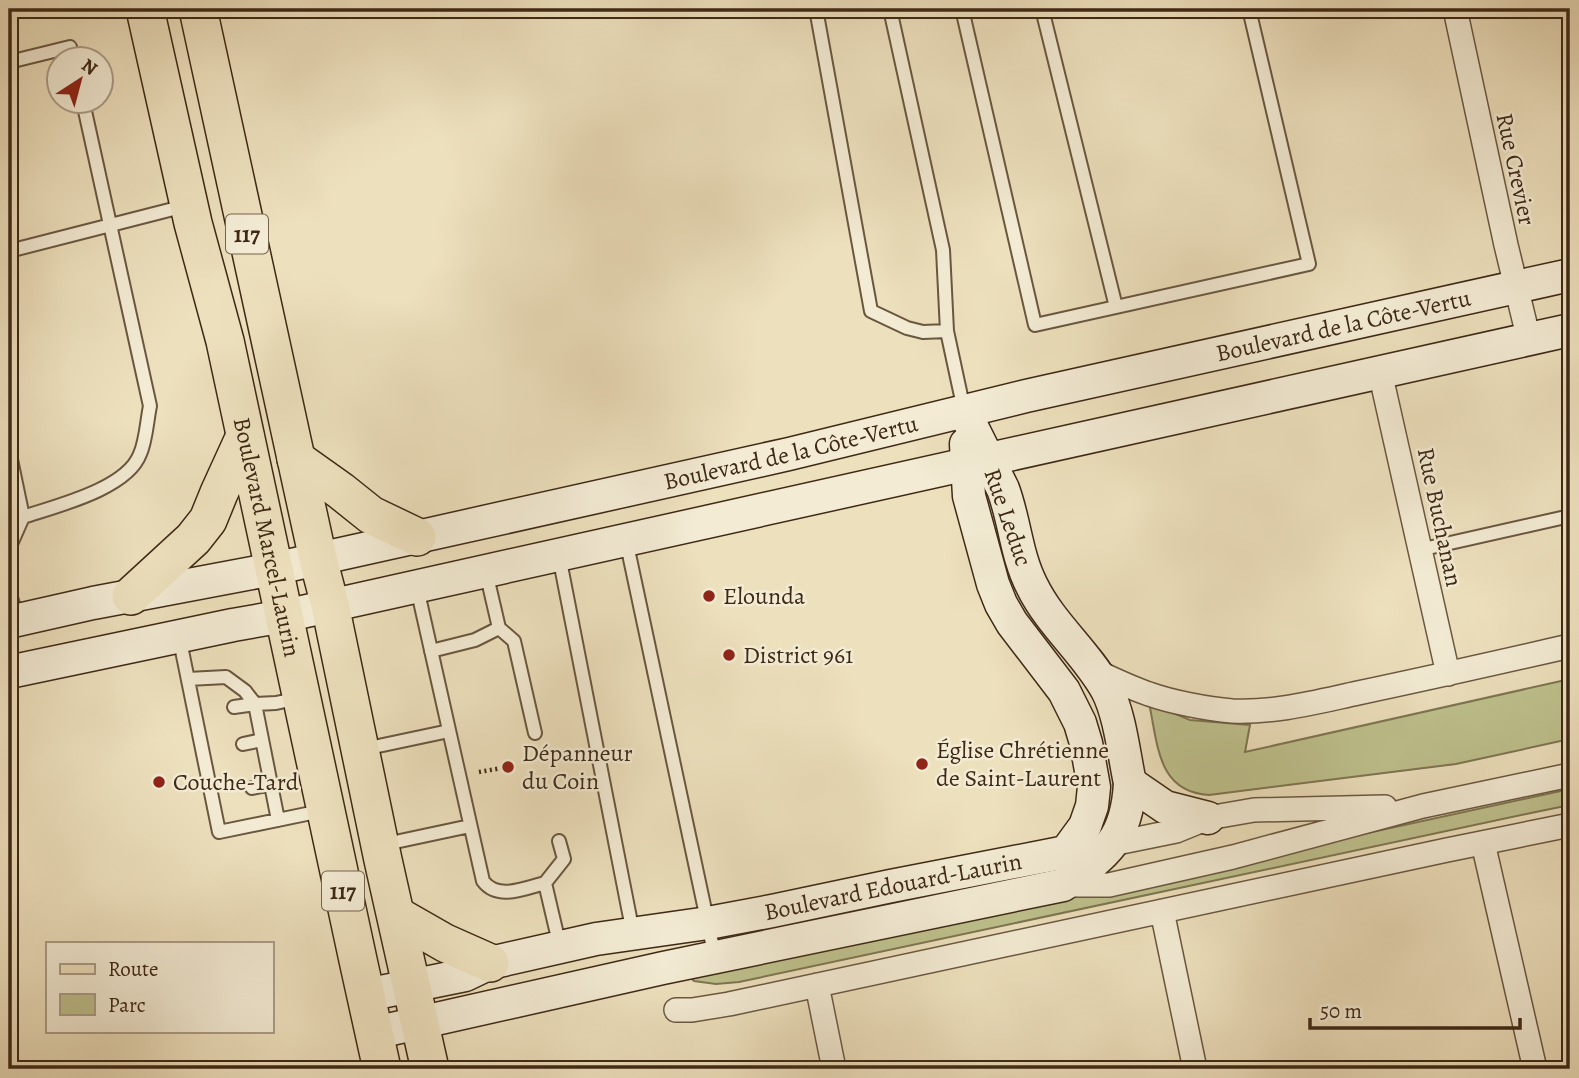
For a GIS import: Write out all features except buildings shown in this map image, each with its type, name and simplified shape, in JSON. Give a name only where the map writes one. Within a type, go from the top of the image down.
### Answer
[{"type":"main road","name":"Boulevard Marcel-Laurin","points":[[145,9],[189,205],[225,341],[383,1069]]},
{"type":"main road","name":"Boulevard Marcel-Laurin","points":[[198,9],[430,1069]]},
{"type":"main road","name":"Boulevard de la Côte-Vertu","points":[[12,611],[131,596],[273,569],[1570,275]]},
{"type":"main road","name":"Boulevard de la Côte-Vertu","points":[[9,672],[486,572],[1570,330]]},
{"type":"main road","name":"Rue Leduc","points":[[964,411],[978,461],[1007,500],[1019,553],[1031,584],[1052,619],[1095,671],[1107,691],[1114,707],[1130,783],[1127,810],[1121,829],[1097,860],[1063,885]]},
{"type":"main road","points":[[131,596],[193,539],[208,520],[245,436]]},
{"type":"main road","points":[[296,459],[371,515],[416,537]]},
{"type":"main road","name":"Rue Leduc","points":[[978,461],[969,496],[993,584],[1001,604],[1024,640],[1064,691],[1080,723],[1086,743],[1094,787],[1092,806],[1085,826],[1066,852]]},
{"type":"main road","points":[[1130,783],[1165,807],[1208,818]]},
{"type":"main road","name":"Boulevard Edouard-Laurin","points":[[366,995],[466,975],[490,963],[596,939],[708,923],[1066,852]]},
{"type":"main road","name":"Boulevard Edouard-Laurin","points":[[374,1033],[1063,885]]},
{"type":"main road","points":[[397,915],[455,949],[490,963]]},
{"type":"main road","points":[[596,939],[600,984]]},
{"type":"street","name":"Rue Crevier","points":[[1455,9],[1529,340]]},
{"type":"street","name":"Rue Buchanan","points":[[1380,372],[1448,674]]},
{"type":"street","points":[[1095,671],[1149,695],[1230,711],[1254,711],[1278,709],[1570,646]]},
{"type":"street","name":"Boulevard Edouard-Laurin","points":[[1063,885],[1109,885],[1233,857],[1423,806],[1570,775]]},
{"type":"street","name":"Boulevard Edouard-Laurin","points":[[1066,852],[1176,831],[1208,818],[1255,810],[1423,806]]},
{"type":"street","points":[[676,1010],[707,1008],[1570,825]]},
{"type":"street","points":[[1483,842],[1535,1069]]},
{"type":"street","points":[[1162,911],[1195,1069]]},
{"type":"street","points":[[817,985],[834,1069]]},
{"type":"lane","points":[[816,9],[871,311],[907,328],[923,332],[947,331]]},
{"type":"lane","points":[[890,9],[943,250],[947,331],[964,411]]},
{"type":"lane","points":[[962,9],[1035,325],[1309,264],[1249,9]]},
{"type":"lane","points":[[1042,9],[1116,307]]},
{"type":"lane","points":[[9,62],[46,53]]},
{"type":"lane","points":[[23,517],[93,493],[126,474],[140,455],[150,406],[86,116]]},
{"type":"lane","points":[[9,134],[9,145]]},
{"type":"lane","points":[[9,251],[189,205]]},
{"type":"lane","points":[[9,450],[23,517],[10,544],[9,583]]},
{"type":"lane","points":[[1419,550],[1570,516]]},
{"type":"lane","points":[[626,540],[715,958]]},
{"type":"lane","points":[[558,555],[633,933]]},
{"type":"lane","points":[[486,572],[499,628],[514,641],[535,733]]},
{"type":"lane","points":[[416,587],[483,881],[491,890],[502,892],[545,883],[564,859],[559,841]]},
{"type":"lane","points":[[431,651],[475,640],[499,628]]},
{"type":"lane","points":[[178,636],[207,750],[216,796],[219,832],[326,810]]},
{"type":"lane","points":[[188,679],[226,677],[245,691],[255,704],[278,820]]},
{"type":"lane","points":[[234,707],[303,697]]},
{"type":"lane","points":[[360,750],[449,731]]},
{"type":"lane","points":[[243,744],[262,740]]},
{"type":"lane","points":[[252,788],[271,783]]},
{"type":"lane","points":[[380,845],[470,826]]},
{"type":"lane","points":[[545,883],[560,947]]},
{"type":"green space","points":[[1570,679],[1570,739],[1456,764],[1209,795],[1192,792],[1179,785],[1170,775],[1158,749],[1149,703],[1190,720],[1250,725],[1245,752]]},
{"type":"green space","points":[[1570,789],[1570,805],[739,982],[716,984],[694,981],[691,978],[693,974],[1147,881]]},
{"type":"place","name":"Elounda","points":[[709,596]]},
{"type":"place","name":"District 961","points":[[729,655]]},
{"type":"place","name":"Église Chrétienne de Saint-Laurent","points":[[922,764]]},
{"type":"place","name":"Dépanneur du Coin","points":[[508,767]]},
{"type":"place","name":"Couche-Tard","points":[[159,782]]}]
